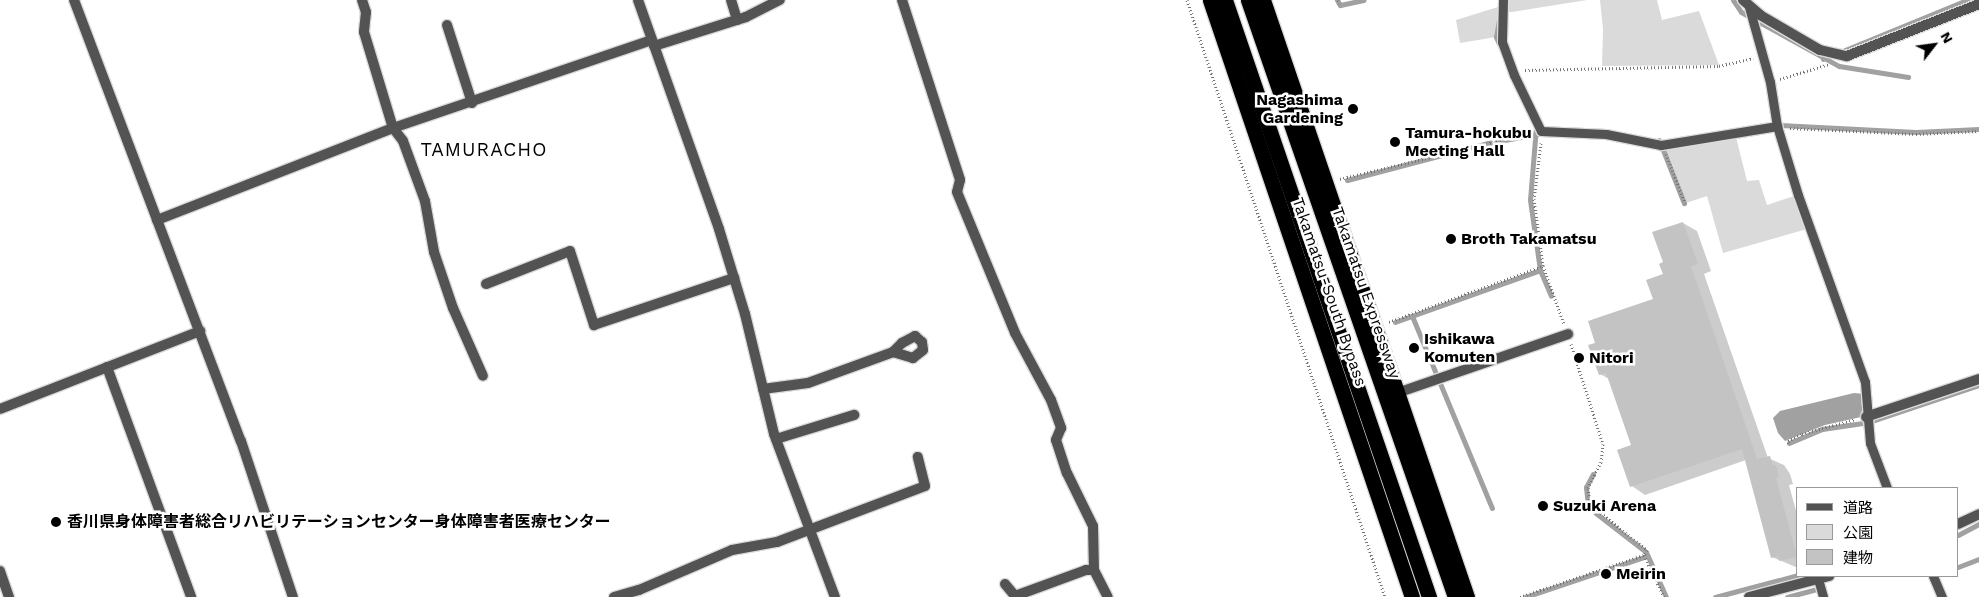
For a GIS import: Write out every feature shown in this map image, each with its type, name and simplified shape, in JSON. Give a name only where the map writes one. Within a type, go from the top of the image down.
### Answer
[{"type":"highway","name":"Takamatsu-South Bypass","points":[[1210,0],[1412,597]]},
{"type":"highway","points":[[1225,0],[1429,597]]},
{"type":"highway","name":"Takamatsu Expressway","points":[[1248,0],[1330,242],[1455,597]]},
{"type":"highway","name":"Takamatsu-South Bypass","points":[[1263,0],[1467,597]]},
{"type":"street","points":[[74,0],[241,441],[293,597]]},
{"type":"street","points":[[362,0],[366,12],[364,32],[393,128],[406,150],[425,201],[434,252],[453,308],[483,376]]},
{"type":"street","points":[[638,0],[652,43],[689,139],[734,278],[776,439],[835,597]]},
{"type":"street","points":[[731,0],[737,20]]},
{"type":"street","points":[[157,220],[393,128],[652,43],[737,20],[780,0]]},
{"type":"street","points":[[902,0],[960,180],[957,192],[1015,333],[1051,400],[1061,428],[1056,440],[1068,473],[1093,526],[1094,570],[1108,597]]},
{"type":"street","points":[[1746,4],[1820,50],[1838,56],[1852,55],[1979,4]]},
{"type":"street","points":[[447,25],[472,103]]},
{"type":"street","points":[[486,284],[570,251],[594,325],[734,278]]},
{"type":"street","points":[[0,409],[200,331]]},
{"type":"street","points":[[1397,393],[1568,334]]},
{"type":"street","points":[[763,389],[808,383],[893,352]]},
{"type":"street","points":[[107,368],[191,597]]},
{"type":"street","points":[[1866,417],[1979,379]]},
{"type":"street","points":[[776,439],[854,415]]},
{"type":"street","points":[[617,597],[639,590],[732,550],[777,542],[925,486],[918,456]]},
{"type":"street","points":[[1959,524],[1979,514]]},
{"type":"street","points":[[1005,584],[1015,596],[1086,570],[1094,570]]},
{"type":"street","points":[[0,572],[9,597]]},
{"type":"street","points":[[1749,597],[1825,577]]},
{"type":"lane","points":[[1503,0],[1500,36],[1512,71],[1541,131],[1606,134],[1661,145],[1777,126]]},
{"type":"lane","points":[[1746,4],[1770,82],[1777,126],[1803,213],[1865,382],[1866,417],[1872,452],[1887,487]]},
{"type":"lane","points":[[1933,577],[1942,597]]},
{"type":"lane","points":[[1818,579],[1823,597]]},
{"type":"path","points":[[1187,0],[1385,597]]},
{"type":"path","points":[[1512,71],[1719,66],[1762,56]]},
{"type":"path","points":[[1770,82],[1825,66],[1838,56]]},
{"type":"path","points":[[1777,126],[1916,134],[1979,131]]},
{"type":"path","points":[[1339,179],[1541,131],[1534,199],[1543,266],[1568,334],[1603,444],[1601,462],[1588,488],[1590,504],[1647,550],[1644,555],[1520,597]]},
{"type":"path","points":[[1661,145],[1685,203]]},
{"type":"path","points":[[1388,323],[1543,266]]},
{"type":"path","points":[[1789,443],[1788,441],[1802,434],[1866,417]]},
{"type":"path","points":[[1644,555],[1664,597]]},
{"type":"green space","points":[[1507,0],[1587,0],[1507,12]]},
{"type":"green space","points":[[1600,0],[1657,0],[1662,20],[1699,11],[1719,65],[1602,66],[1603,29]]},
{"type":"green space","points":[[1498,7],[1496,37],[1460,43],[1456,20]]},
{"type":"green space","points":[[1736,137],[1747,181],[1759,180],[1767,205],[1794,196],[1807,229],[1723,253],[1707,196],[1686,203],[1663,148]]},
{"type":"shaded area","points":[[1854,393],[1864,394],[1861,417],[1825,425],[1785,441],[1778,433],[1773,418],[1780,411]]},
{"type":"building","points":[[1683,222],[1698,264],[1691,266],[1757,459],[1770,456],[1773,466],[1776,465],[1779,477],[1776,478],[1796,557],[1779,561],[1778,556],[1771,558],[1742,449],[1630,487],[1617,450],[1631,445],[1606,373],[1599,375],[1588,345],[1595,343],[1588,321],[1653,299],[1646,280],[1663,274],[1659,264],[1663,262],[1652,232]]},
{"type":"waterway","points":[[1337,0],[1340,5],[1363,0]]},
{"type":"waterway","points":[[1733,0],[1741,12],[1839,66],[1908,77]]},
{"type":"waterway","points":[[1823,59],[1967,0]]},
{"type":"waterway","points":[[1499,20],[1496,37],[1500,46]]},
{"type":"waterway","points":[[1780,125],[1916,132],[1979,129]]},
{"type":"waterway","points":[[1536,127],[1530,200],[1540,270],[1551,296]]},
{"type":"waterway","points":[[1347,180],[1488,143],[1538,134]]},
{"type":"waterway","points":[[1659,140],[1684,203]]},
{"type":"waterway","points":[[1395,322],[1540,270]]},
{"type":"waterway","points":[[1412,316],[1492,508]]},
{"type":"waterway","points":[[1789,443],[1822,429],[1869,422],[1979,385]]},
{"type":"waterway","points":[[1593,474],[1586,487],[1588,507],[1646,552],[1666,597]]},
{"type":"waterway","points":[[1959,534],[1979,524]]},
{"type":"waterway","points":[[1525,597],[1647,556]]},
{"type":"waterway","points":[[1959,567],[1979,559]]},
{"type":"waterway","points":[[1715,597],[1796,576]]},
{"type":"waterway","points":[[1787,597],[1814,590]]},
{"type":"place","name":"Nagashima Gardening","points":[[1353,109]]},
{"type":"place","name":"Tamura-hokubu Meeting Hall","points":[[1395,142]]},
{"type":"place","name":"Broth Takamatsu","points":[[1451,239]]},
{"type":"place","name":"Ishikawa Komuten","points":[[1414,348]]},
{"type":"place","name":"Nitori","points":[[1579,358]]},
{"type":"place","name":"Suzuki Arena","points":[[1543,506]]},
{"type":"place","name":"香川県身体障害者総合リハビリテーションセンター身体障害者医療センター","points":[[56,522]]},
{"type":"place","name":"Meirin","points":[[1606,574]]},
{"type":"district","name":"TAMURACHO","points":[[484,150]]}]
